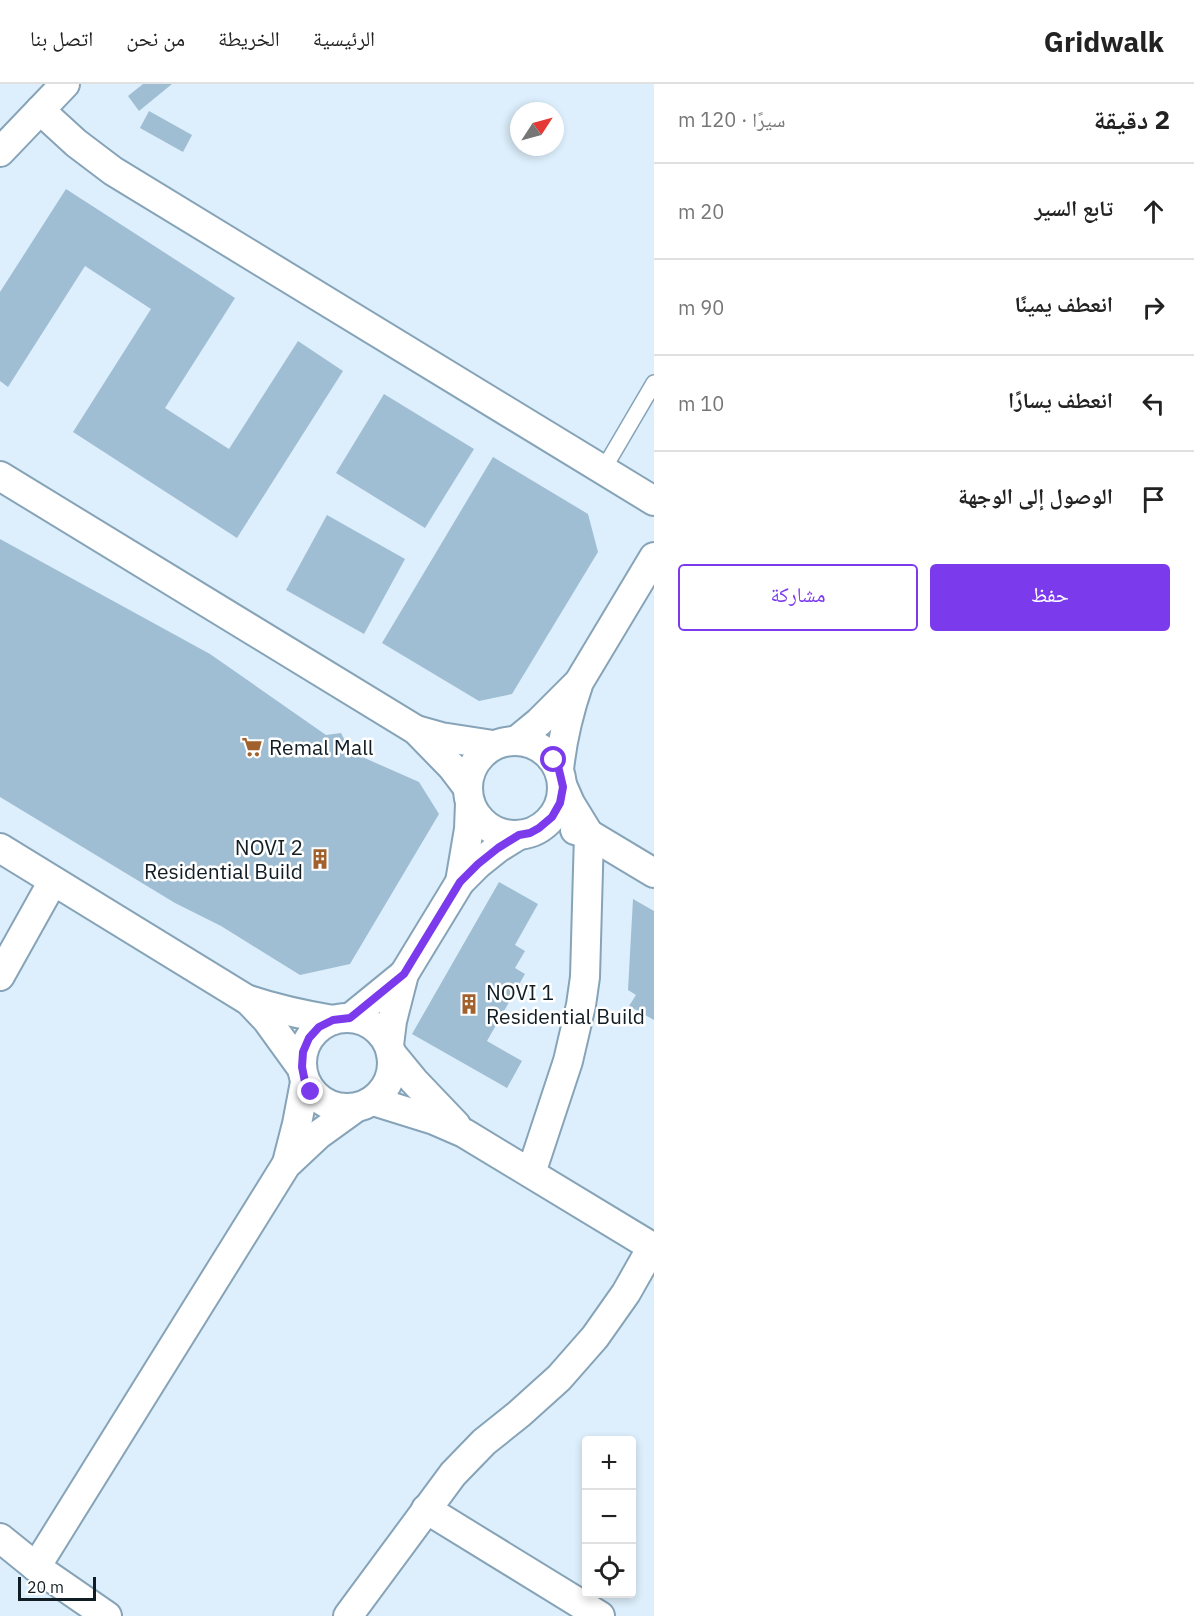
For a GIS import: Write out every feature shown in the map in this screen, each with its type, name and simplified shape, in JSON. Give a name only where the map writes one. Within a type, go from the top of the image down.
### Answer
[{"type":"street","points":[[0,152],[66,84]]},
{"type":"street","points":[[40,110],[76,143],[113,171],[654,501]]},
{"type":"street","points":[[0,476],[416,730],[452,768],[469,796],[478,817],[489,828],[504,834],[556,827],[573,829],[589,834],[654,873]]},
{"type":"street","points":[[460,882],[469,830],[471,770],[480,756],[539,722],[579,682],[654,557]]},
{"type":"street","points":[[36,1567],[286,1166],[318,1135],[382,1092],[390,1080],[392,1021],[404,974],[460,882],[498,848],[552,817],[560,803],[566,725],[579,682]]},
{"type":"street","points":[[416,730],[441,737],[505,743],[528,742],[538,746],[554,760],[589,834],[586,949],[581,1005],[568,1061],[531,1173]]},
{"type":"street","points":[[0,848],[246,999],[267,1020],[303,1075],[311,1092],[320,1100],[342,1109],[363,1105],[434,1120],[464,1132],[653,1248],[626,1293],[595,1337],[559,1378],[484,1442],[453,1474],[348,1616]]},
{"type":"street","points":[[0,976],[53,881]]},
{"type":"street","points":[[286,1166],[299,1114],[303,1052],[309,1038],[319,1027],[341,1019],[404,974]]},
{"type":"street","points":[[246,999],[294,1013],[360,1019],[377,1029],[414,1081],[464,1132]]},
{"type":"street","points":[[426,1509],[600,1616]]},
{"type":"street","points":[[0,1538],[36,1567],[107,1616]]},
{"type":"street","points":[[361,1616],[383,1568]]},
{"type":"lane","points":[[603,470],[654,383]]},
{"type":"building","points":[[143,84],[172,84],[139,111],[128,96]]},
{"type":"building","points":[[149,111],[192,135],[183,152],[140,128]]},
{"type":"building","points":[[66,189],[235,298],[165,408],[229,449],[298,341],[343,371],[237,538],[73,432],[151,309],[85,266],[8,387],[0,381],[0,292]]},
{"type":"building","points":[[384,394],[474,449],[425,528],[336,473]]},
{"type":"building","points":[[493,457],[588,514],[598,552],[512,694],[479,701],[382,643]]},
{"type":"building","points":[[327,515],[405,559],[364,634],[286,590]]},
{"type":"building","points":[[0,539],[210,654],[326,735],[341,733],[351,752],[419,782],[439,814],[350,964],[300,975],[221,926],[175,903],[0,797]]},
{"type":"building","name":"NOVI 1 Residential Build","points":[[499,882],[538,904],[515,945],[525,951],[515,968],[525,974],[487,1041],[522,1061],[507,1088],[412,1034]]},
{"type":"building","points":[[633,899],[654,911],[654,1020],[629,1006],[636,995],[628,990]]},
{"type":"place","name":"Remal Mall","points":[[252,747]]},
{"type":"place","name":"NOVI 2 Residential Build","points":[[320,859]]},
{"type":"place","name":"NOVI 1 Residential Build","points":[[469,1004]]},
{"type":"route","points":[[311,1092],[305,1082],[302,1067],[303,1052],[309,1038],[319,1027],[333,1020],[350,1018],[404,974],[460,882],[498,848],[519,835],[539,828],[552,817],[560,803],[563,787],[554,760]]}]
